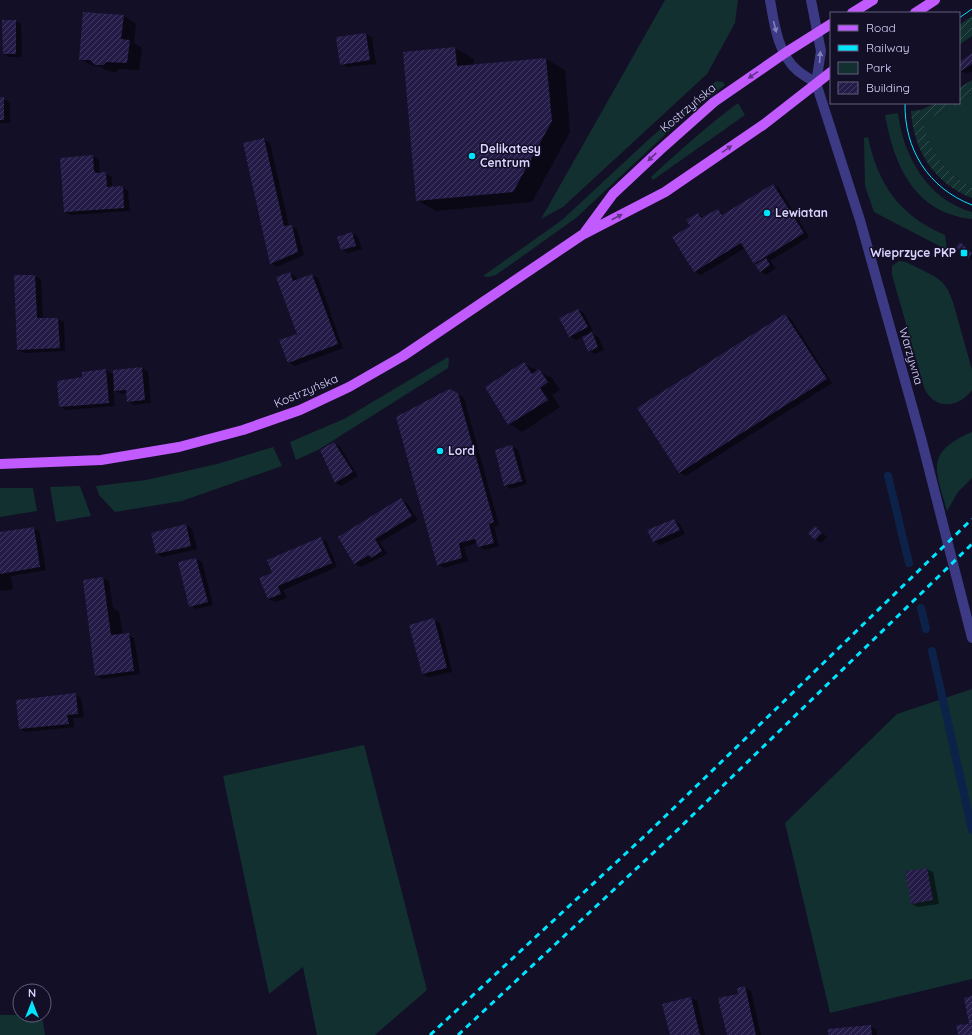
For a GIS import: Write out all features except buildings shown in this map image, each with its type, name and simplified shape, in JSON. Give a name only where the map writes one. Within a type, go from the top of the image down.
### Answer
[{"type":"main road","points":[[854,12],[873,0]]},
{"type":"main road","points":[[917,12],[935,0]]},
{"type":"main road","name":"Kostrzyńska","points":[[582,235],[613,194],[714,102],[785,53],[830,25]]},
{"type":"main road","name":"Kostrzyńska","points":[[0,464],[95,461],[159,451],[243,430],[300,410],[349,386],[403,356],[582,235],[665,192],[763,125],[830,73]]},
{"type":"street","points":[[770,0],[779,40],[785,53],[797,70],[816,83],[821,51],[811,0]]},
{"type":"street","name":"Warzywna","points":[[816,83],[860,220],[919,431],[972,638]]},
{"type":"green space","points":[[665,0],[738,0],[735,23],[707,74],[563,207],[541,219]]},
{"type":"green space","points":[[972,16],[972,36],[960,44],[960,24]]},
{"type":"green space","points":[[972,80],[972,94],[960,102],[960,87]]},
{"type":"green space","points":[[716,81],[723,82],[725,85],[685,116],[576,218],[496,275],[488,277],[483,276],[562,220],[648,140]]},
{"type":"green space","points":[[972,94],[972,187],[946,168],[929,142],[922,121],[943,112],[956,104],[960,104],[960,101]]},
{"type":"green space","points":[[738,103],[745,115],[653,180],[651,177],[704,130]]},
{"type":"green space","points":[[934,104],[957,104],[923,121],[929,142],[934,151],[946,168],[972,187],[972,198],[959,192],[937,175],[921,152],[916,139],[911,111],[921,110]]},
{"type":"green space","points":[[898,113],[905,145],[920,174],[943,198],[956,206],[972,212],[972,219],[952,215],[935,207],[921,197],[910,184],[894,152],[885,115]]},
{"type":"green space","points":[[868,137],[878,170],[893,197],[915,218],[945,235],[947,250],[874,212],[865,186],[864,138]]},
{"type":"green space","points":[[899,261],[906,262],[934,276],[942,282],[948,290],[953,302],[972,370],[972,390],[967,396],[955,403],[942,404],[930,397],[925,390],[892,275],[892,266]]},
{"type":"green space","points":[[448,357],[448,368],[318,450],[296,460],[290,442],[344,419]]},
{"type":"green space","points":[[972,432],[972,478],[958,492],[947,511],[939,484],[937,463],[940,455],[947,447],[957,439]]},
{"type":"green space","points":[[273,447],[282,466],[182,501],[115,512],[99,495],[96,486],[146,480],[217,464]]},
{"type":"green space","points":[[80,486],[91,516],[56,522],[50,487]]},
{"type":"green space","points":[[0,488],[33,488],[37,511],[0,517]]},
{"type":"green space","points":[[972,689],[972,979],[830,1013],[785,823],[897,714]]},
{"type":"green space","points":[[364,745],[427,990],[375,1035],[317,1035],[303,967],[269,994],[223,776]]},
{"type":"green space","points":[[0,1015],[12,1015],[12,1023],[43,1023],[45,1035],[0,1035]]},
{"type":"waterway","points":[[888,476],[909,563]]},
{"type":"waterway","points":[[921,608],[926,629]]},
{"type":"waterway","points":[[932,651],[972,830]]},
{"type":"tram line","points":[[960,17],[972,9]]},
{"type":"tram line","points":[[905,104],[909,136],[914,151],[922,165],[931,177],[943,188],[956,198],[972,205]]},
{"type":"railway","points":[[430,1035],[650,831],[972,519]]},
{"type":"railway","points":[[458,1035],[665,842],[972,544]]},
{"type":"place","name":"Delikatesy Centrum","points":[[472,156]]},
{"type":"place","name":"Lewiatan","points":[[767,213]]},
{"type":"place","name":"Wieprzyce PKP","points":[[964,253]]},
{"type":"place","name":"Lord","points":[[440,451]]}]
